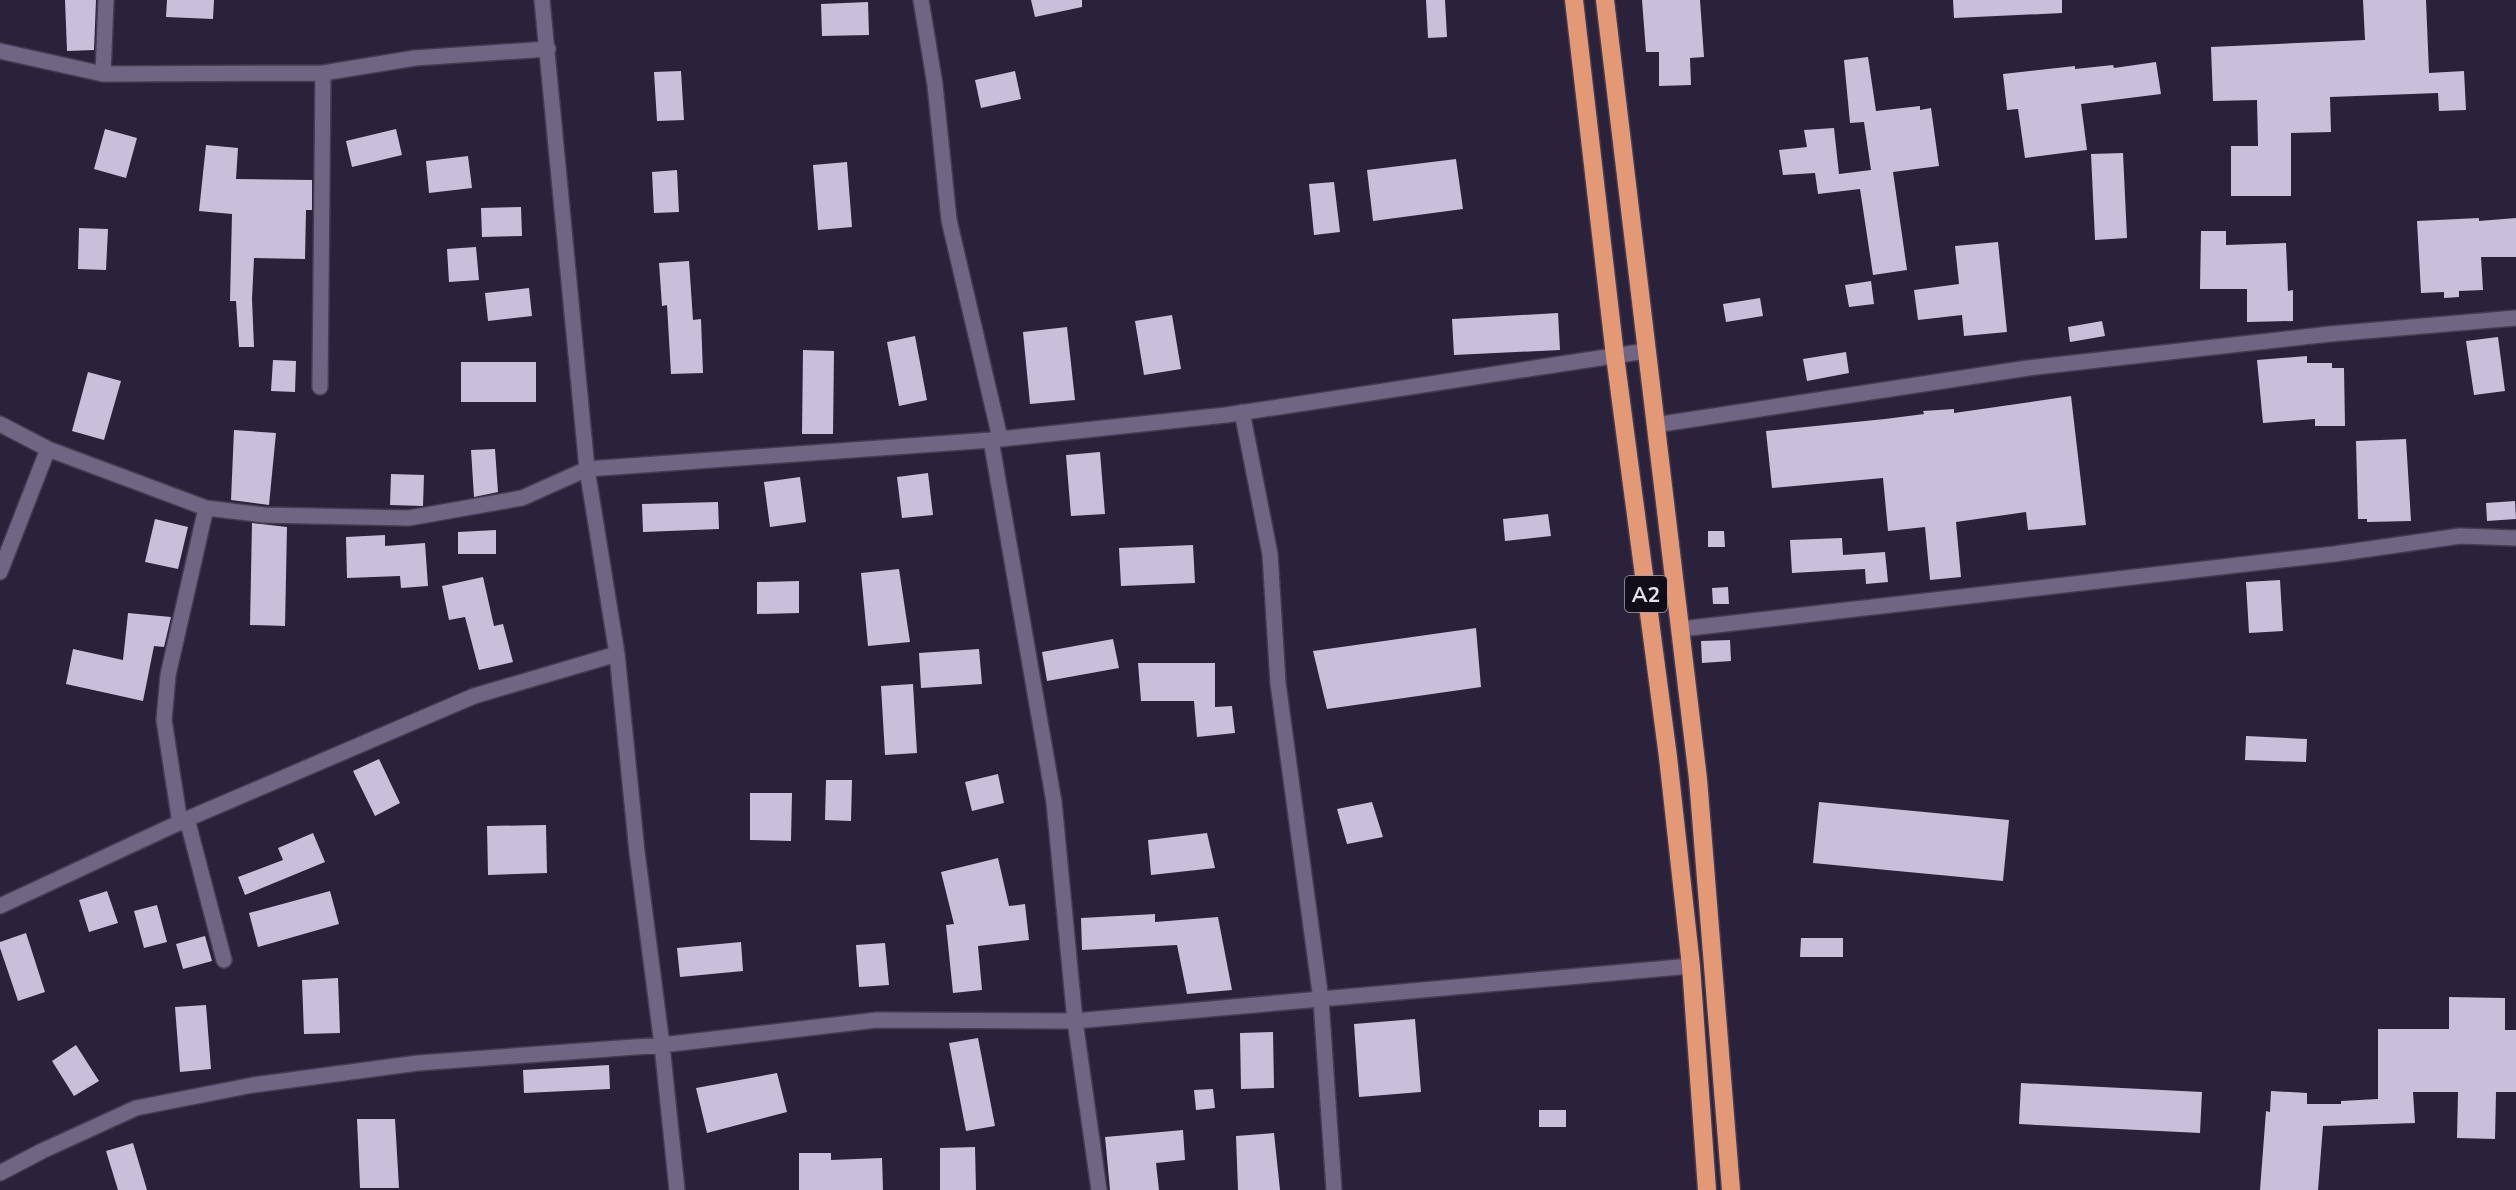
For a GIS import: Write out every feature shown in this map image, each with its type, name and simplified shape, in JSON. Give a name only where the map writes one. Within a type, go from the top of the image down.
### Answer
[{"type":"highway","name":"A2","points":[[1574,0],[1615,356],[1668,758],[1691,966],[1707,1190]]},
{"type":"highway","name":"A2","points":[[1605,0],[1698,779],[1731,1190]]},
{"type":"street","points":[[103,74],[106,0]]},
{"type":"street","points":[[542,0],[587,469],[617,654],[637,852],[662,1045],[677,1190]]},
{"type":"street","points":[[921,0],[935,85],[949,220],[996,439],[1054,802],[1075,1021],[1099,1190]]},
{"type":"street","points":[[0,51],[103,74],[323,73],[416,58],[548,49]]},
{"type":"street","points":[[321,387],[323,73]]},
{"type":"street","points":[[1655,424],[2028,368],[2330,334],[2516,318]]},
{"type":"street","points":[[0,424],[48,449],[206,508],[264,515],[409,518],[522,498],[587,469],[996,439],[1242,412],[1646,351]]},
{"type":"street","points":[[1242,412],[1270,554],[1278,683],[1321,1000],[1334,1190]]},
{"type":"street","points":[[0,572],[48,449]]},
{"type":"street","points":[[206,508],[168,675],[164,720],[183,821],[224,960]]},
{"type":"street","points":[[1681,629],[2334,554],[2460,536],[2516,538]]},
{"type":"street","points":[[0,906],[183,821],[474,696],[617,654]]},
{"type":"street","points":[[0,1173],[136,1108],[242,1088],[418,1063],[662,1045],[877,1020],[1075,1021],[1691,966]]},
{"type":"building","points":[[65,0],[96,0],[94,50],[67,51]]},
{"type":"building","points":[[167,0],[214,0],[213,19],[166,17]]},
{"type":"building","points":[[1031,0],[1082,0],[1082,7],[1035,17]]},
{"type":"building","points":[[1426,0],[1445,0],[1447,37],[1428,38]]},
{"type":"building","points":[[1642,0],[1700,0],[1704,57],[1690,58],[1691,85],[1659,86],[1659,52],[1646,52]]},
{"type":"building","points":[[1953,0],[2062,0],[2062,13],[1954,18]]},
{"type":"building","points":[[2363,0],[2426,0],[2429,73],[2464,71],[2466,110],[2439,111],[2438,93],[2330,97],[2331,132],[2291,133],[2291,196],[2231,196],[2231,146],[2258,146],[2257,100],[2213,101],[2211,47],[2365,40]]},
{"type":"building","points":[[868,2],[869,35],[822,36],[821,4]]},
{"type":"building","points":[[1868,57],[1876,111],[1920,106],[1920,110],[1931,108],[1939,166],[1893,172],[1907,270],[1873,275],[1860,189],[1818,194],[1815,173],[1783,175],[1779,150],[1807,147],[1804,130],[1834,128],[1839,174],[1871,170],[1864,122],[1850,123],[1844,60]]},
{"type":"building","points":[[2156,62],[2161,94],[2081,104],[2087,150],[2025,158],[2018,109],[2007,110],[2003,74],[2075,66],[2075,69],[2113,65],[2114,68]]},
{"type":"building","points":[[681,71],[684,120],[657,121],[654,72]]},
{"type":"building","points":[[1015,71],[1021,99],[981,108],[975,80]]},
{"type":"building","points":[[105,129],[137,138],[126,178],[94,169]]},
{"type":"building","points":[[396,129],[402,155],[352,167],[346,141]]},
{"type":"building","points":[[206,145],[238,148],[236,179],[312,180],[312,210],[306,210],[305,259],[254,258],[252,299],[254,347],[239,347],[236,301],[230,301],[232,214],[199,211]]},
{"type":"building","points":[[2123,153],[2127,238],[2095,240],[2091,154]]},
{"type":"building","points":[[468,156],[472,188],[429,193],[426,161]]},
{"type":"building","points":[[1456,159],[1463,209],[1373,221],[1367,170]]},
{"type":"building","points":[[847,162],[852,227],[818,230],[813,165]]},
{"type":"building","points":[[677,170],[679,212],[654,213],[652,172]]},
{"type":"building","points":[[1334,182],[1340,232],[1314,235],[1309,184]]},
{"type":"building","points":[[521,207],[522,236],[482,237],[481,208]]},
{"type":"building","points":[[2479,218],[2479,221],[2516,218],[2516,257],[2481,257],[2483,290],[2459,291],[2459,297],[2444,298],[2444,292],[2421,293],[2417,221]]},
{"type":"building","points":[[79,228],[108,229],[106,270],[78,269]]},
{"type":"building","points":[[2201,231],[2226,231],[2226,245],[2286,243],[2288,291],[2293,290],[2293,321],[2247,322],[2247,289],[2200,289]]},
{"type":"building","points":[[1998,242],[2007,332],[1964,336],[1962,315],[1918,320],[1914,290],[1959,284],[1955,246]]},
{"type":"building","points":[[476,247],[479,280],[449,282],[447,249]]},
{"type":"building","points":[[689,261],[693,320],[701,319],[703,373],[671,374],[667,305],[662,306],[659,263]]},
{"type":"building","points":[[1871,281],[1874,304],[1849,307],[1845,285]]},
{"type":"building","points":[[529,288],[532,316],[488,321],[485,293]]},
{"type":"building","points":[[1760,298],[1763,316],[1726,322],[1723,304]]},
{"type":"building","points":[[1558,313],[1560,350],[1454,355],[1452,319]]},
{"type":"building","points":[[1172,315],[1181,369],[1144,375],[1135,321]]},
{"type":"building","points":[[2102,321],[2105,336],[2070,342],[2068,327]]},
{"type":"building","points":[[1067,327],[1075,400],[1030,404],[1023,332]]},
{"type":"building","points":[[915,336],[927,400],[899,406],[887,342]]},
{"type":"building","points":[[2498,337],[2505,391],[2474,395],[2466,341]]},
{"type":"building","points":[[803,350],[834,351],[833,434],[802,434]]},
{"type":"building","points":[[1846,352],[1849,373],[1807,381],[1803,359]]},
{"type":"building","points":[[2307,356],[2307,363],[2332,363],[2332,368],[2344,368],[2345,426],[2315,426],[2315,419],[2263,423],[2257,360]]},
{"type":"building","points":[[273,360],[296,361],[295,392],[271,391]]},
{"type":"building","points":[[461,362],[536,362],[536,402],[461,402]]},
{"type":"building","points":[[88,372],[121,381],[104,440],[72,431]]},
{"type":"building","points":[[2071,396],[2086,525],[2028,530],[2026,512],[1956,522],[1961,577],[1930,580],[1925,527],[1888,531],[1883,478],[1772,488],[1766,431],[1924,414],[1923,411],[1954,409],[1954,413]]},
{"type":"building","points":[[234,430],[276,433],[269,505],[231,500]]},
{"type":"building","points":[[2406,439],[2411,521],[2367,522],[2367,519],[2358,519],[2356,441]]},
{"type":"building","points":[[495,449],[498,492],[474,497],[471,450]]},
{"type":"building","points":[[1100,452],[1105,514],[1071,516],[1066,455]]},
{"type":"building","points":[[928,473],[933,515],[902,518],[897,477]]},
{"type":"building","points":[[391,474],[424,475],[423,506],[390,505]]},
{"type":"building","points":[[800,477],[806,522],[770,527],[764,482]]},
{"type":"building","points":[[2515,501],[2516,519],[2487,521],[2486,503]]},
{"type":"building","points":[[718,502],[719,529],[643,532],[642,504]]},
{"type":"building","points":[[1548,514],[1551,536],[1505,541],[1503,519]]},
{"type":"building","points":[[155,519],[188,527],[178,569],[145,562]]},
{"type":"building","points":[[252,523],[287,527],[285,626],[250,625]]},
{"type":"building","points":[[496,530],[496,554],[458,554],[458,532]]},
{"type":"building","points":[[1708,531],[1724,531],[1725,547],[1708,547]]},
{"type":"building","points":[[385,535],[385,546],[425,543],[428,586],[401,588],[400,576],[347,578],[346,537]]},
{"type":"building","points":[[1842,538],[1843,555],[1885,552],[1888,582],[1866,584],[1865,569],[1792,573],[1790,540]]},
{"type":"building","points":[[1193,545],[1195,583],[1121,586],[1119,548]]},
{"type":"building","points":[[899,569],[910,642],[868,646],[861,573]]},
{"type":"building","points":[[483,577],[494,626],[503,624],[513,662],[479,670],[465,617],[449,620],[442,586]]},
{"type":"building","points":[[2280,580],[2283,631],[2249,633],[2246,582]]},
{"type":"building","points":[[799,581],[799,613],[757,614],[757,582]]},
{"type":"building","points":[[1728,587],[1729,604],[1713,604],[1712,588]]},
{"type":"building","points":[[128,613],[171,617],[164,647],[154,646],[143,701],[66,684],[73,649],[123,660]]},
{"type":"building","points":[[1476,628],[1481,687],[1327,709],[1313,651]]},
{"type":"building","points":[[1113,639],[1119,668],[1047,681],[1042,652]]},
{"type":"building","points":[[1730,640],[1731,661],[1702,663],[1701,641]]},
{"type":"building","points":[[979,649],[982,684],[921,688],[919,653]]},
{"type":"building","points":[[1138,663],[1215,663],[1215,707],[1232,706],[1235,733],[1197,737],[1194,701],[1141,701]]},
{"type":"building","points":[[913,684],[917,753],[885,755],[881,686]]},
{"type":"building","points":[[2246,736],[2307,739],[2306,762],[2245,760]]},
{"type":"building","points":[[379,759],[400,803],[375,816],[353,771]]},
{"type":"building","points":[[998,774],[1004,803],[972,811],[965,782]]},
{"type":"building","points":[[826,780],[852,780],[851,821],[825,820]]},
{"type":"building","points":[[750,793],[792,793],[791,841],[750,840]]},
{"type":"building","points":[[1372,802],[1383,837],[1347,844],[1337,809]]},
{"type":"building","points":[[1819,802],[2009,820],[2003,881],[1813,863]]},
{"type":"building","points":[[546,825],[547,873],[488,875],[487,826]]},
{"type":"building","points":[[313,833],[325,862],[245,895],[238,877],[283,860],[278,848]]},
{"type":"building","points":[[1207,833],[1215,868],[1151,875],[1148,840]]},
{"type":"building","points":[[998,858],[1009,906],[1025,904],[1029,940],[978,946],[982,990],[953,993],[946,925],[954,924],[941,872]]},
{"type":"building","points":[[107,891],[118,923],[89,932],[79,900]]},
{"type":"building","points":[[330,891],[339,924],[258,947],[249,913]]},
{"type":"building","points":[[157,905],[167,942],[144,948],[134,911]]},
{"type":"building","points":[[1155,914],[1155,922],[1218,917],[1232,990],[1187,994],[1177,945],[1082,950],[1081,918]]},
{"type":"building","points":[[26,933],[45,992],[18,1001],[0,942]]},
{"type":"building","points":[[205,936],[212,961],[183,969],[176,944]]},
{"type":"building","points":[[1801,938],[1843,938],[1843,957],[1800,957]]},
{"type":"building","points":[[741,942],[743,971],[680,977],[677,948]]},
{"type":"building","points":[[885,943],[889,985],[859,987],[856,945]]},
{"type":"building","points":[[338,978],[340,1033],[304,1034],[302,980]]},
{"type":"building","points":[[2449,997],[2505,998],[2505,1030],[2516,1030],[2516,1092],[2496,1092],[2495,1139],[2457,1138],[2458,1092],[2413,1092],[2415,1123],[2323,1126],[2318,1190],[2260,1190],[2266,1111],[2270,1112],[2271,1091],[2307,1093],[2307,1104],[2341,1104],[2341,1101],[2378,1099],[2378,1029],[2449,1029]]},
{"type":"building","points":[[206,1005],[211,1069],[180,1072],[175,1007]]},
{"type":"building","points":[[1415,1019],[1421,1092],[1359,1097],[1354,1024]]},
{"type":"building","points":[[1273,1032],[1274,1088],[1241,1089],[1240,1033]]},
{"type":"building","points":[[978,1038],[995,1126],[966,1131],[949,1043]]},
{"type":"building","points":[[76,1045],[99,1081],[74,1096],[52,1061]]},
{"type":"building","points":[[609,1065],[610,1089],[524,1093],[523,1070]]},
{"type":"building","points":[[777,1073],[787,1112],[707,1133],[696,1088]]},
{"type":"building","points":[[2021,1083],[2202,1092],[2200,1133],[2019,1124]]},
{"type":"building","points":[[1213,1089],[1215,1108],[1196,1110],[1194,1090]]},
{"type":"building","points":[[1539,1110],[1566,1110],[1566,1127],[1539,1127]]},
{"type":"building","points":[[357,1119],[395,1119],[399,1188],[360,1188]]},
{"type":"building","points":[[1183,1130],[1185,1160],[1156,1163],[1159,1190],[1110,1190],[1105,1137]]},
{"type":"building","points":[[1274,1133],[1280,1190],[1238,1190],[1236,1136]]},
{"type":"building","points":[[133,1143],[147,1190],[118,1190],[106,1151]]},
{"type":"building","points":[[975,1147],[976,1190],[940,1190],[940,1148]]},
{"type":"building","points":[[799,1153],[831,1153],[831,1160],[882,1158],[883,1190],[799,1190]]}]
